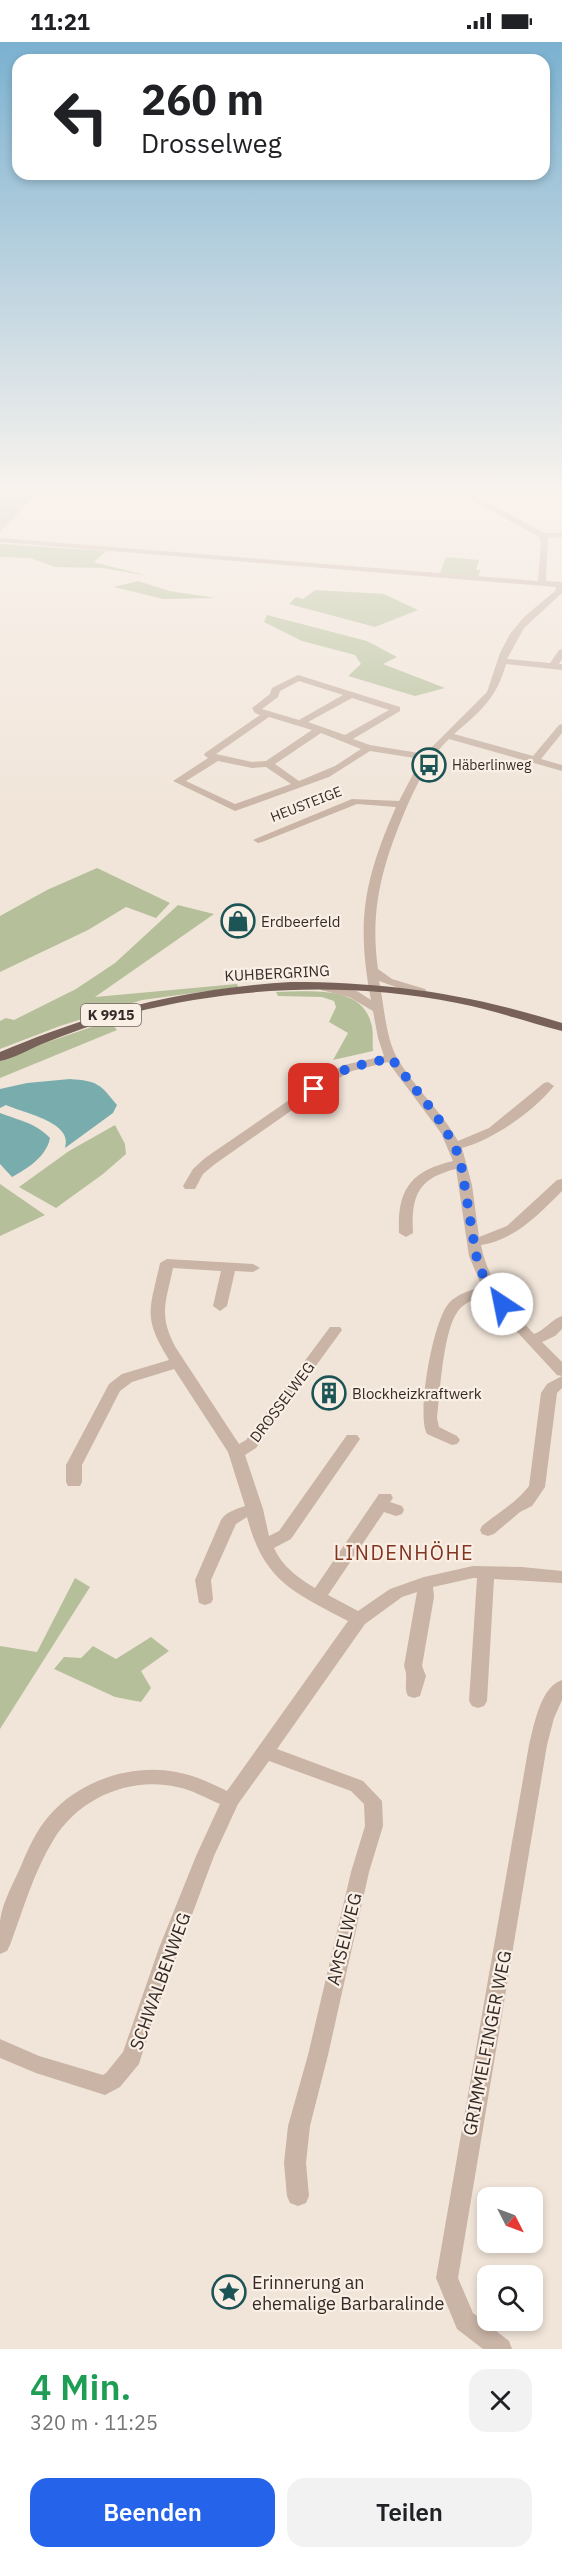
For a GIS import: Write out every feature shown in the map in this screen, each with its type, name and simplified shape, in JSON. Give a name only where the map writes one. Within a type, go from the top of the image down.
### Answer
[{"type":"main road","name":"KUHBERGRING","points":[[0,1056],[83,1024],[162,1002],[223,992],[320,986],[421,992],[497,1008],[562,1027]]},
{"type":"street","points":[[550,600],[521,623],[502,660],[499,678],[493,692],[447,735],[428,757],[403,804],[381,854],[369,900],[367,929],[371,970],[391,1058],[436,1115],[455,1146],[461,1164],[482,1273],[491,1289],[532,1340],[562,1371]]},
{"type":"street","points":[[502,660],[557,666],[562,652]]},
{"type":"street","points":[[346,739],[397,709],[298,678],[275,690],[275,695],[257,708],[258,711],[320,729],[368,748],[428,757]]},
{"type":"street","points":[[300,723],[351,695]]},
{"type":"street","points":[[267,714],[209,755],[252,765],[268,764],[320,729]]},
{"type":"street","points":[[535,760],[562,727]]},
{"type":"street","points":[[447,735],[562,768]]},
{"type":"street","points":[[216,758],[178,781],[235,808],[339,768],[368,748]]},
{"type":"street","points":[[268,764],[297,784]]},
{"type":"street","name":"HEUSTEIGE","points":[[258,840],[356,801],[403,804]]},
{"type":"street","points":[[371,970],[403,987],[421,992]]},
{"type":"street","points":[[320,986],[353,994],[379,1009]]},
{"type":"street","points":[[190,1186],[198,1172],[210,1161],[330,1077],[348,1068],[391,1058]]},
{"type":"street","points":[[455,1146],[470,1144],[487,1136],[548,1086]]},
{"type":"street","points":[[406,1233],[411,1189],[423,1178],[452,1165],[461,1164]]},
{"type":"street","points":[[475,1242],[491,1240],[504,1235],[562,1183]]},
{"type":"street","name":"DROSSELWEG","points":[[253,1268],[167,1263],[156,1314],[160,1332],[236,1452],[248,1482],[264,1546],[273,1562],[282,1573],[359,1619]]},
{"type":"street","points":[[220,1305],[229,1266]]},
{"type":"street","points":[[452,1440],[432,1430],[429,1418],[443,1332],[453,1307],[460,1301],[491,1289]]},
{"type":"street","points":[[532,1340],[550,1333],[562,1321]]},
{"type":"street","name":"DROSSELWEG","points":[[236,1452],[251,1444],[331,1348],[335,1330]]},
{"type":"street","points":[[74,1482],[74,1465],[114,1388],[127,1378],[178,1362]]},
{"type":"street","points":[[488,1530],[514,1508],[526,1503],[537,1487],[549,1393],[552,1388],[562,1382]]},
{"type":"street","points":[[264,1546],[285,1534],[347,1455],[352,1439]]},
{"type":"street","points":[[318,1596],[387,1504]]},
{"type":"street","points":[[206,1599],[203,1580],[229,1520],[255,1509]]},
{"type":"street","points":[[478,1701],[486,1571]]},
{"type":"street","name":"SCHWALBENWEG","points":[[0,2048],[36,2064],[105,2085],[113,2080],[132,2057],[169,1948],[205,1856],[231,1800],[359,1619],[396,1593],[424,1582],[486,1571],[562,1577]]},
{"type":"street","points":[[414,1691],[417,1676],[413,1666],[426,1597],[424,1582]]},
{"type":"street","name":"GRIMMELFINGER WEG","points":[[498,2349],[465,2321],[447,2278],[538,1745],[545,1718],[553,1699],[562,1687]]},
{"type":"street","name":"AMSELWEG","points":[[264,1752],[357,1786],[373,1801],[374,1826],[360,1872],[318,2055],[298,2126],[296,2163],[298,2196]]},
{"type":"street","points":[[0,1945],[33,1863],[53,1823],[71,1806],[93,1791],[118,1781],[147,1777],[174,1779],[231,1800]]},
{"type":"green space","points":[[293,600],[396,600],[418,610],[375,627],[289,604]]},
{"type":"green space","points":[[267,615],[367,641],[397,657],[383,664],[445,688],[415,696],[348,676],[361,664],[355,655],[302,641],[264,622]]},
{"type":"green space","points":[[97,868],[170,903],[156,918],[126,907],[88,930],[0,972],[0,916],[47,890]]},
{"type":"green space","points":[[178,905],[214,914],[95,997],[237,984],[238,987],[142,1000],[60,1026],[0,1049],[0,1021],[6,1018],[14,1020],[76,989],[115,963]]},
{"type":"green space","points":[[276,992],[331,993],[345,996],[356,1002],[365,1010],[371,1023],[373,1051],[333,1060],[348,1033],[329,1022],[336,1007],[334,1001],[322,997],[278,996]]},
{"type":"green space","points":[[109,1021],[117,1030],[0,1078],[0,1061]]},
{"type":"green space","points":[[115,1125],[125,1144],[126,1154],[56,1208],[19,1187],[69,1151]]},
{"type":"green space","points":[[0,1184],[45,1215],[0,1236]]},
{"type":"green space","points":[[75,1578],[90,1587],[0,1729],[0,1646],[37,1652]]},
{"type":"green space","points":[[151,1637],[169,1651],[141,1671],[151,1688],[141,1702],[115,1697],[54,1669],[64,1657],[81,1658],[93,1646],[116,1659]]},
{"type":"water","points":[[70,1079],[98,1085],[117,1105],[113,1113],[65,1148],[66,1139],[55,1125],[6,1105],[0,1108],[0,1089],[27,1083]]},
{"type":"water","points":[[0,1113],[33,1125],[50,1138],[41,1156],[12,1177],[0,1164]]},
{"type":"building","name":"Blockheizkraftwerk","points":[[324,1383],[344,1389],[334,1403],[315,1397]]},
{"type":"place","name":"Häberlinweg","points":[[429,765]]},
{"type":"place","name":"Erdbeerfeld","points":[[238,921]]},
{"type":"place","name":"Blockheizkraftwerk","points":[[329,1393]]},
{"type":"place","name":"Erinnerung an ehemalige Barbaralinde","points":[[229,2292]]},
{"type":"district","name":"LINDENHÖHE","points":[[404,1552]]},
{"type":"route","points":[[314,1089],[330,1077],[348,1068],[391,1058],[436,1115],[455,1146],[461,1164],[476,1255],[482,1273],[502,1304]]}]
